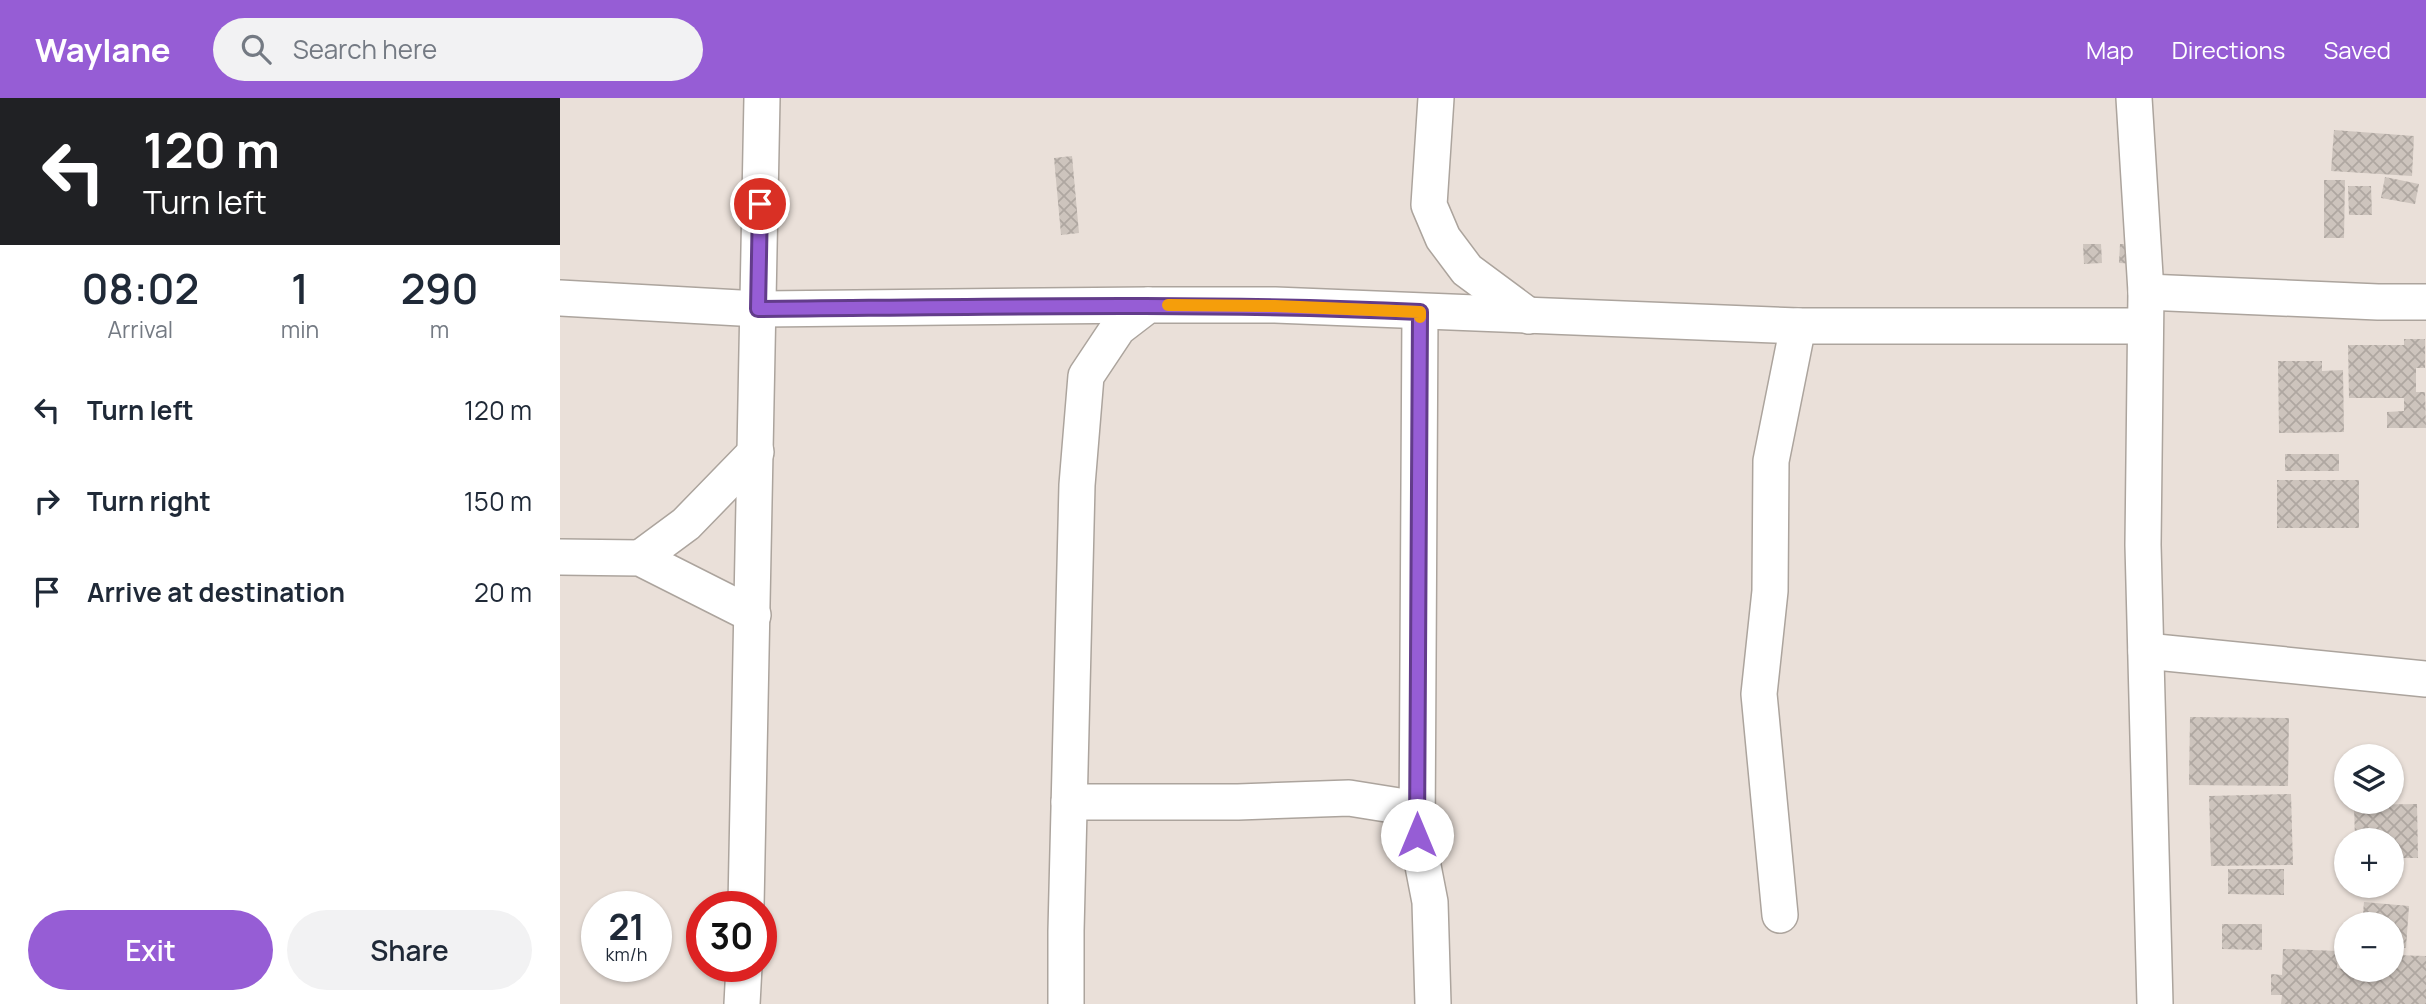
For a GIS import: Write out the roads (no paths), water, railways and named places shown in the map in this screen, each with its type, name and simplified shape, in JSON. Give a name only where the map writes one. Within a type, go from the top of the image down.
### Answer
[{"type":"street","points":[[746,891],[762,98]]},
{"type":"street","points":[[1436,98],[1429,205],[1443,238],[1467,270],[1529,316]]},
{"type":"street","points":[[2134,98],[2146,309],[2143,545],[2155,1004]]},
{"type":"street","points":[[2378,302],[2426,281]]},
{"type":"street","points":[[560,298],[758,309],[1275,306],[1798,326],[2146,309],[2426,302]]},
{"type":"street","points":[[1066,1004],[1076,485],[1086,376],[1118,328],[1149,305]]},
{"type":"street","points":[[1420,312],[1417,835],[1430,902],[1433,1004]]},
{"type":"street","points":[[1780,915],[1759,694],[1770,591],[1771,461],[1798,326]]},
{"type":"street","points":[[640,558],[686,524],[756,452]]},
{"type":"street","points":[[560,557],[640,558],[753,615]]},
{"type":"street","points":[[2146,651],[2426,678]]},
{"type":"street","points":[[1069,802],[1238,802],[1349,798],[1399,806],[1417,835]]},
{"type":"street","points":[[742,1004],[743,982]]}]
